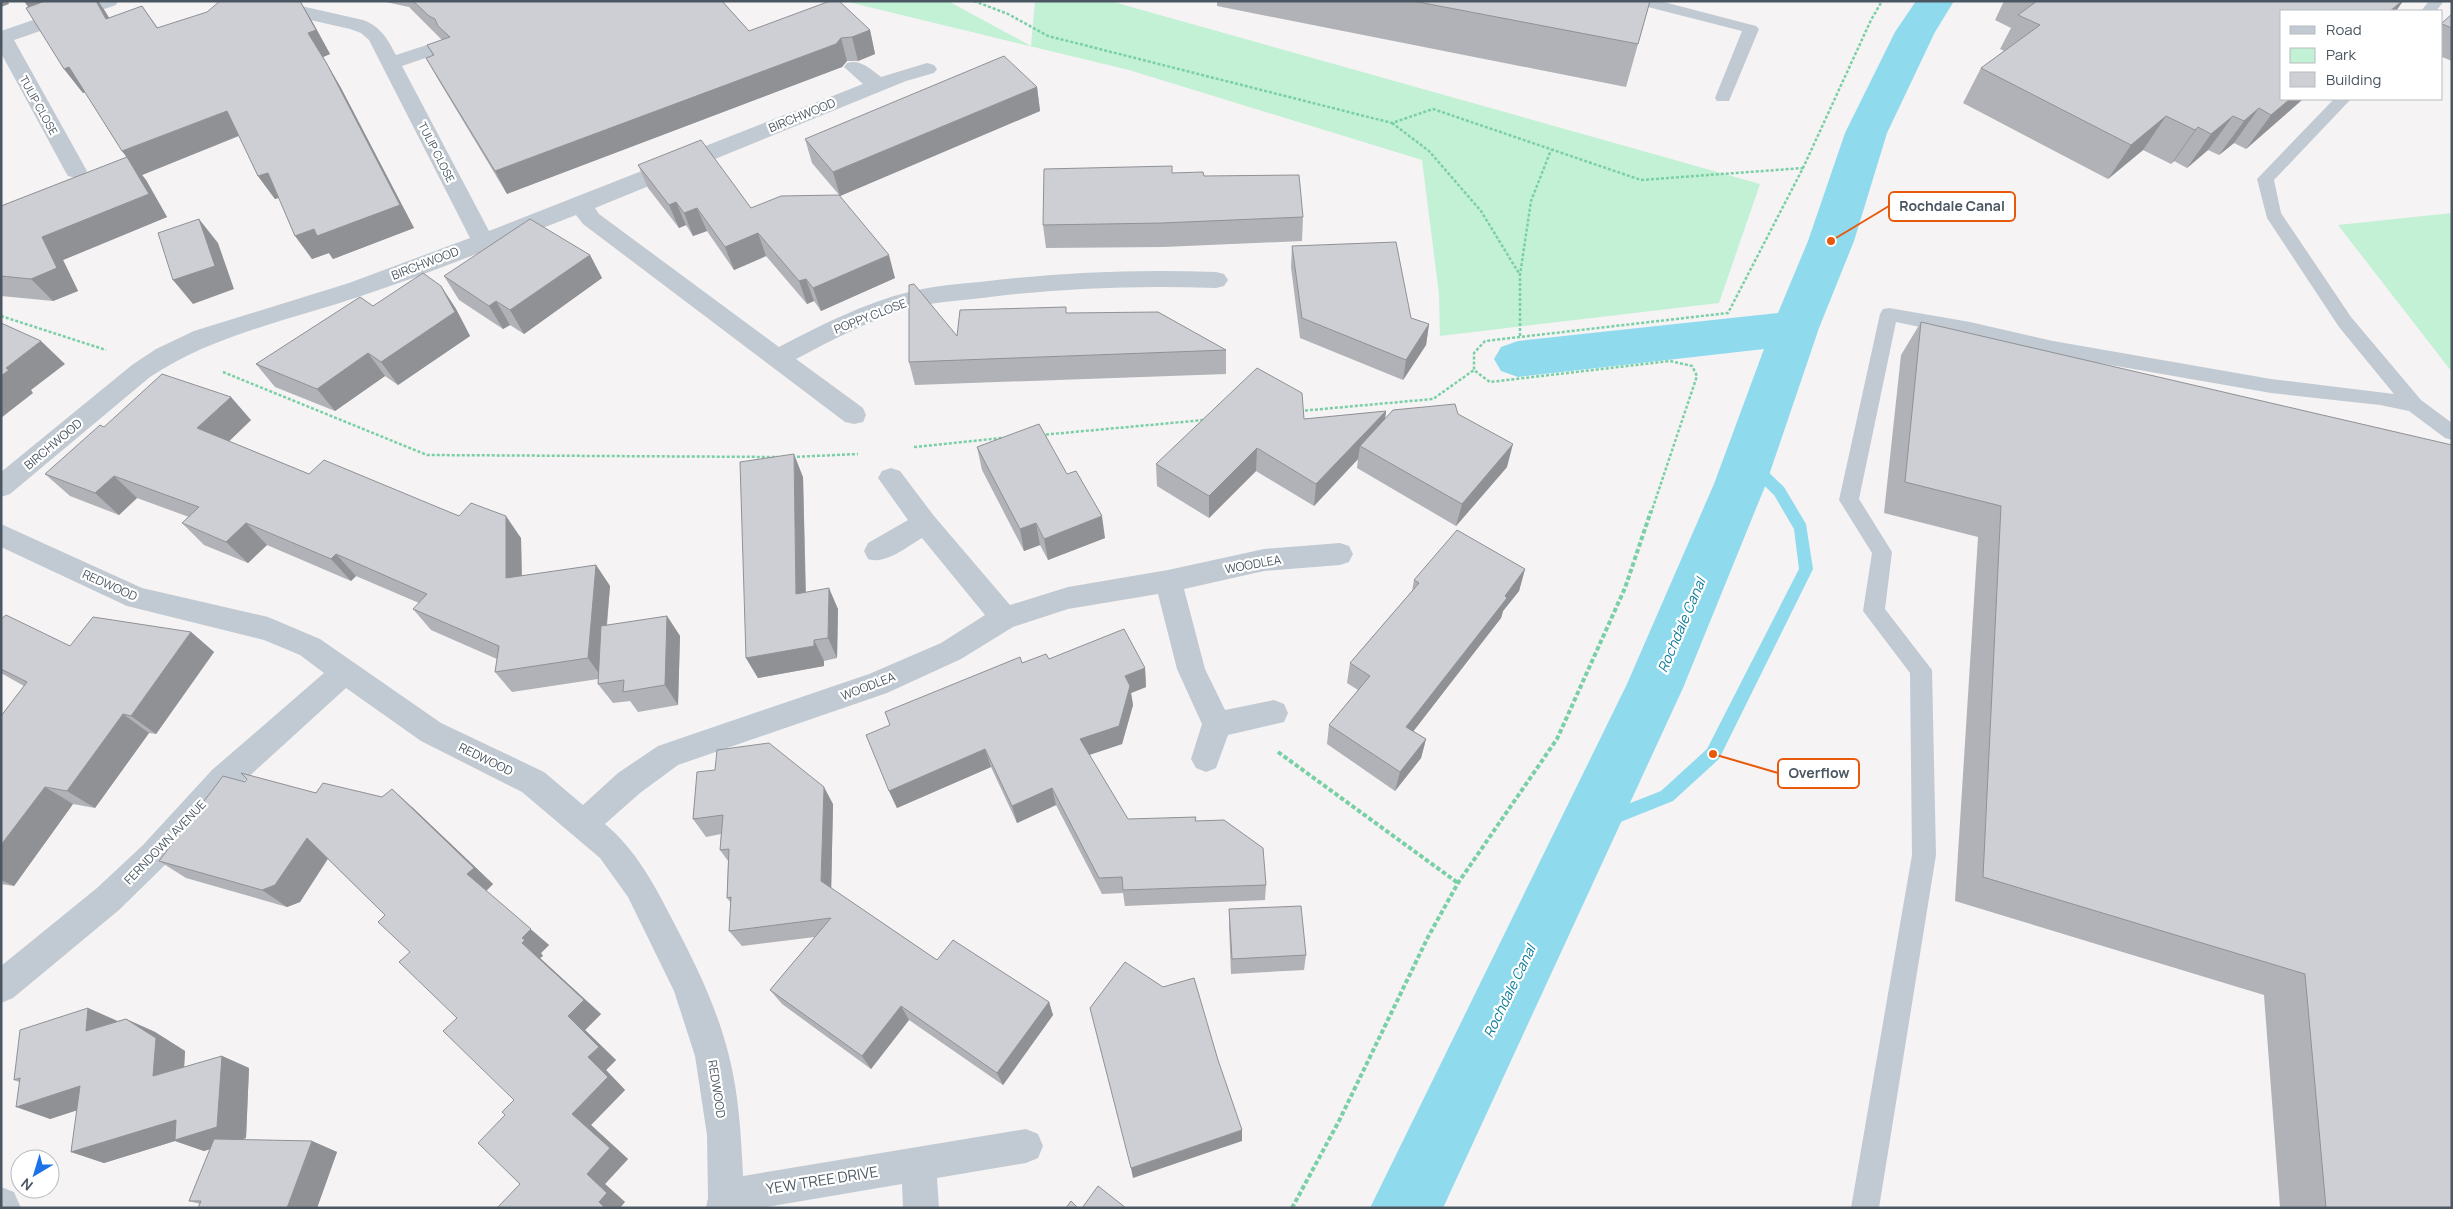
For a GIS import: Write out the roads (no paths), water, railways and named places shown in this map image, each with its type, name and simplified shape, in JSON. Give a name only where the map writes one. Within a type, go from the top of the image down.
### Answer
[{"type":"street","name":"TULIP CLOSE","points":[[76,171],[2,38],[110,1]]},
{"type":"street","name":"TULIP CLOSE","points":[[252,1],[356,24],[368,29],[377,37],[483,241]]},
{"type":"street","points":[[392,63],[439,47]]},
{"type":"street","points":[[854,67],[878,85]]},
{"type":"street","name":"BIRCHWOOD","points":[[1,487],[141,371],[165,355],[202,337],[356,289],[581,205],[878,85],[927,69]]},
{"type":"street","points":[[581,205],[591,219],[854,415]]},
{"type":"street","name":"POPPY CLOSE","points":[[778,358],[863,317],[900,302],[946,294],[1078,279],[1173,278],[1216,280]]},
{"type":"street","points":[[891,478],[925,523],[1004,618]]},
{"type":"street","points":[[876,551],[925,523]]},
{"type":"street","name":"REDWOOD","points":[[1,535],[137,598],[268,629],[310,647],[431,732],[533,782],[611,848],[639,887],[689,986],[712,1056],[724,1134],[725,1203]]},
{"type":"street","name":"WOODLEA","points":[[583,824],[629,783],[668,755],[877,684],[951,651],[1004,618],[1068,598],[1168,581],[1264,560],[1340,554]]},
{"type":"street","points":[[1168,581],[1191,669],[1217,724],[1206,759]]},
{"type":"street","name":"FERNDOWN AVENUE","points":[[1,987],[108,899],[154,855],[224,780],[346,671]]},
{"type":"street","points":[[1217,724],[1274,713]]},
{"type":"street","name":"YEW TREE DRIVE","points":[[725,1203],[760,1190],[1026,1146]]},
{"type":"street","points":[[919,1165],[921,1208]]},
{"type":"lane","points":[[1641,1],[1751,29],[1723,98]]},
{"type":"lane","points":[[2342,100],[2265,179],[2274,214],[2339,314],[2414,406],[2452,432]]},
{"type":"lane","points":[[1865,1208],[1924,855],[1920,670],[1874,611],[1882,552],[1849,500],[1889,314],[1970,329],[2053,348],[2271,386],[2380,398],[2414,406]]},
{"type":"waterway","name":"Rochdale Canal","points":[[1795,328],[1831,241],[1866,133],[1915,32],[1935,1]]},
{"type":"waterway","name":"Rochdale Canal","points":[[1406,1208],[1654,688],[1740,484],[1795,328]]},
{"type":"waterway","points":[[1518,359],[1795,328]]},
{"type":"waterway","points":[[1588,827],[1667,796],[1713,754],[1806,569],[1801,528],[1779,491],[1748,461]]},
{"type":"place","name":"Rochdale Canal","points":[[1831,241]]},
{"type":"place","name":"Overflow","points":[[1713,754]]}]
